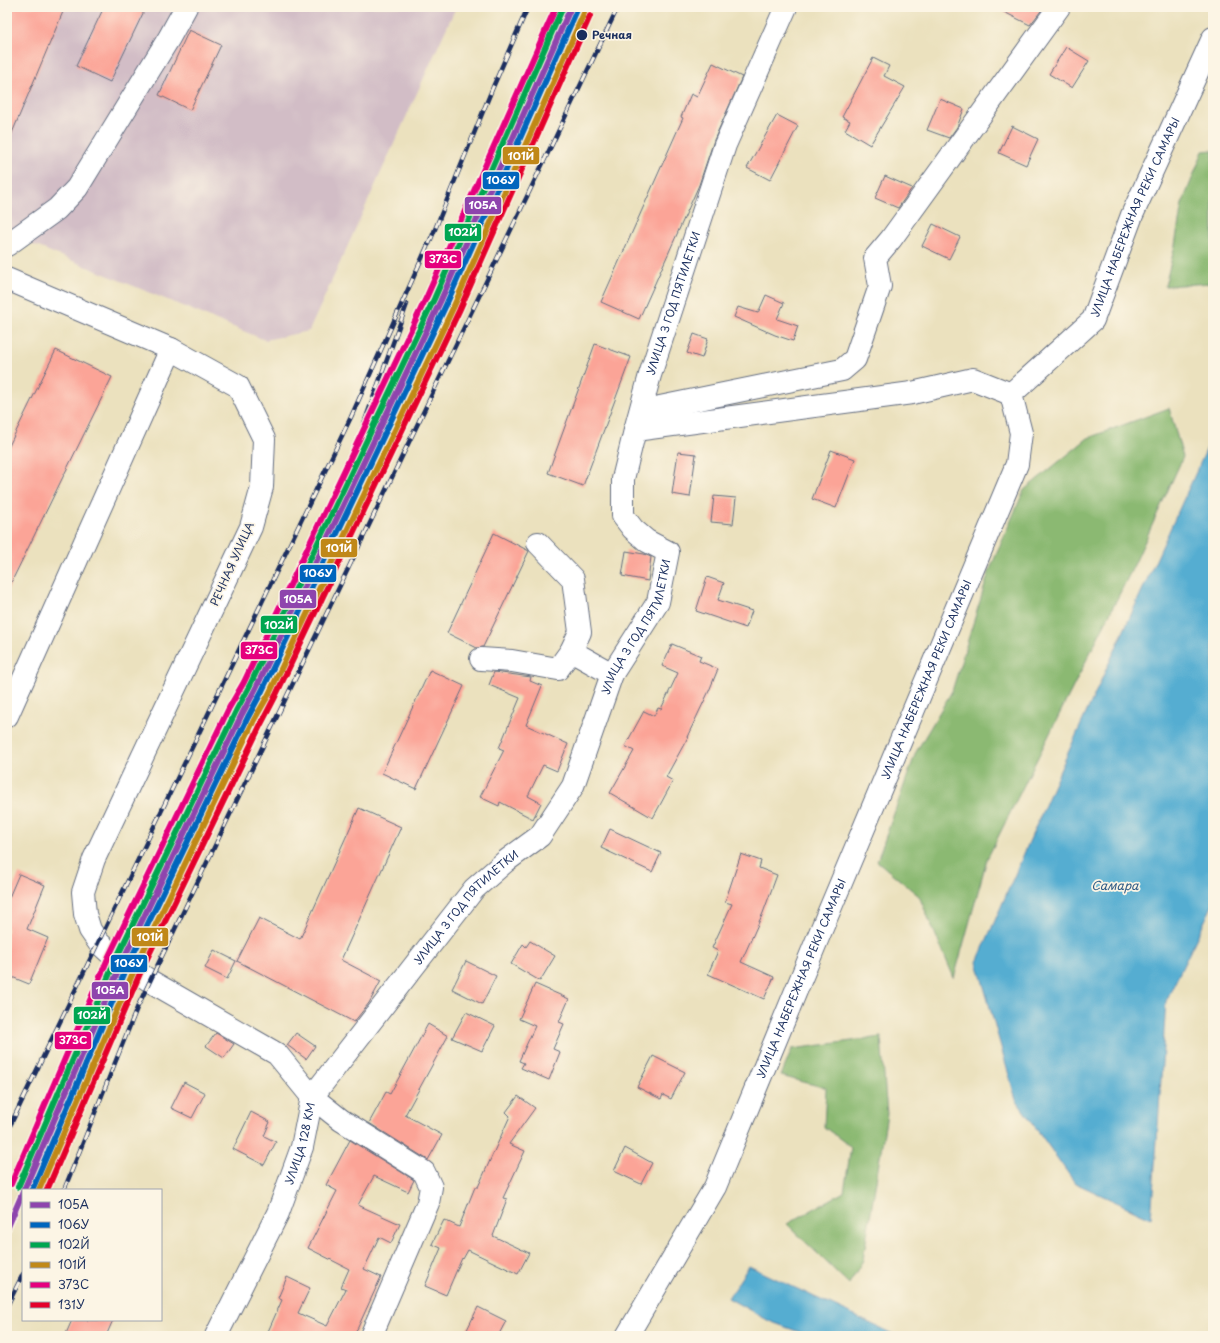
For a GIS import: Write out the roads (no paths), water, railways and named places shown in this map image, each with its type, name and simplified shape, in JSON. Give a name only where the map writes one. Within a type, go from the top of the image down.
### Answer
[{"type":"street","points":[[7,245],[57,209],[77,188],[169,38],[186,7]]},
{"type":"street","name":"УЛИЦА 3 ГОД ПЯТИЛЕТКИ","points":[[312,1097],[474,889],[506,861],[540,836],[574,786],[612,674],[658,602],[668,552],[648,541],[632,529],[623,516],[623,479],[650,375],[725,145],[786,7]]},
{"type":"street","points":[[635,430],[660,407],[842,370],[855,359],[880,286],[875,258],[896,232],[1059,7]]},
{"type":"street","name":"УЛИЦА НАБЕРЕЖНАЯ РЕКИ САМАРЫ","points":[[627,1336],[715,1187],[816,940],[1016,464],[1021,433],[1010,394],[1093,320],[1132,215],[1213,38]]},
{"type":"street","name":"РЕЧНАЯ УЛИЦА","points":[[7,279],[171,349],[238,386],[264,438],[262,487],[251,527],[94,860],[83,892],[85,914],[90,930],[99,943],[122,962]]},
{"type":"street","points":[[7,716],[171,349]]},
{"type":"street","points":[[635,430],[912,393],[973,379],[1010,394]]},
{"type":"street","points":[[481,659],[512,660],[558,669],[571,651],[580,632],[573,579],[538,543]]},
{"type":"street","points":[[571,651],[612,674]]},
{"type":"street","name":"УЛИЦА 128 КМ","points":[[122,962],[150,981],[277,1054],[312,1097],[302,1147],[278,1212],[216,1336]]},
{"type":"street","points":[[312,1097],[341,1120],[424,1172],[430,1187],[428,1203],[371,1336]]},
{"type":"water","name":"Самара","points":[[1213,435],[1213,904],[1166,1001],[1151,1218],[1075,1183],[1016,1100],[977,962],[1062,766]]},
{"type":"water","points":[[749,1266],[897,1336],[810,1336],[769,1321],[728,1298]]},
{"type":"railway","points":[[429,244],[493,87],[528,7]]},
{"type":"railway","points":[[64,1189],[137,1008],[618,7]]},
{"type":"railway","points":[[7,1132],[351,417],[431,238]]},
{"type":"railway","points":[[358,440],[407,304]]},
{"type":"railway","points":[[7,1306],[22,1276]]},
{"type":"place","name":"Речная","points":[[582,35]]}]
